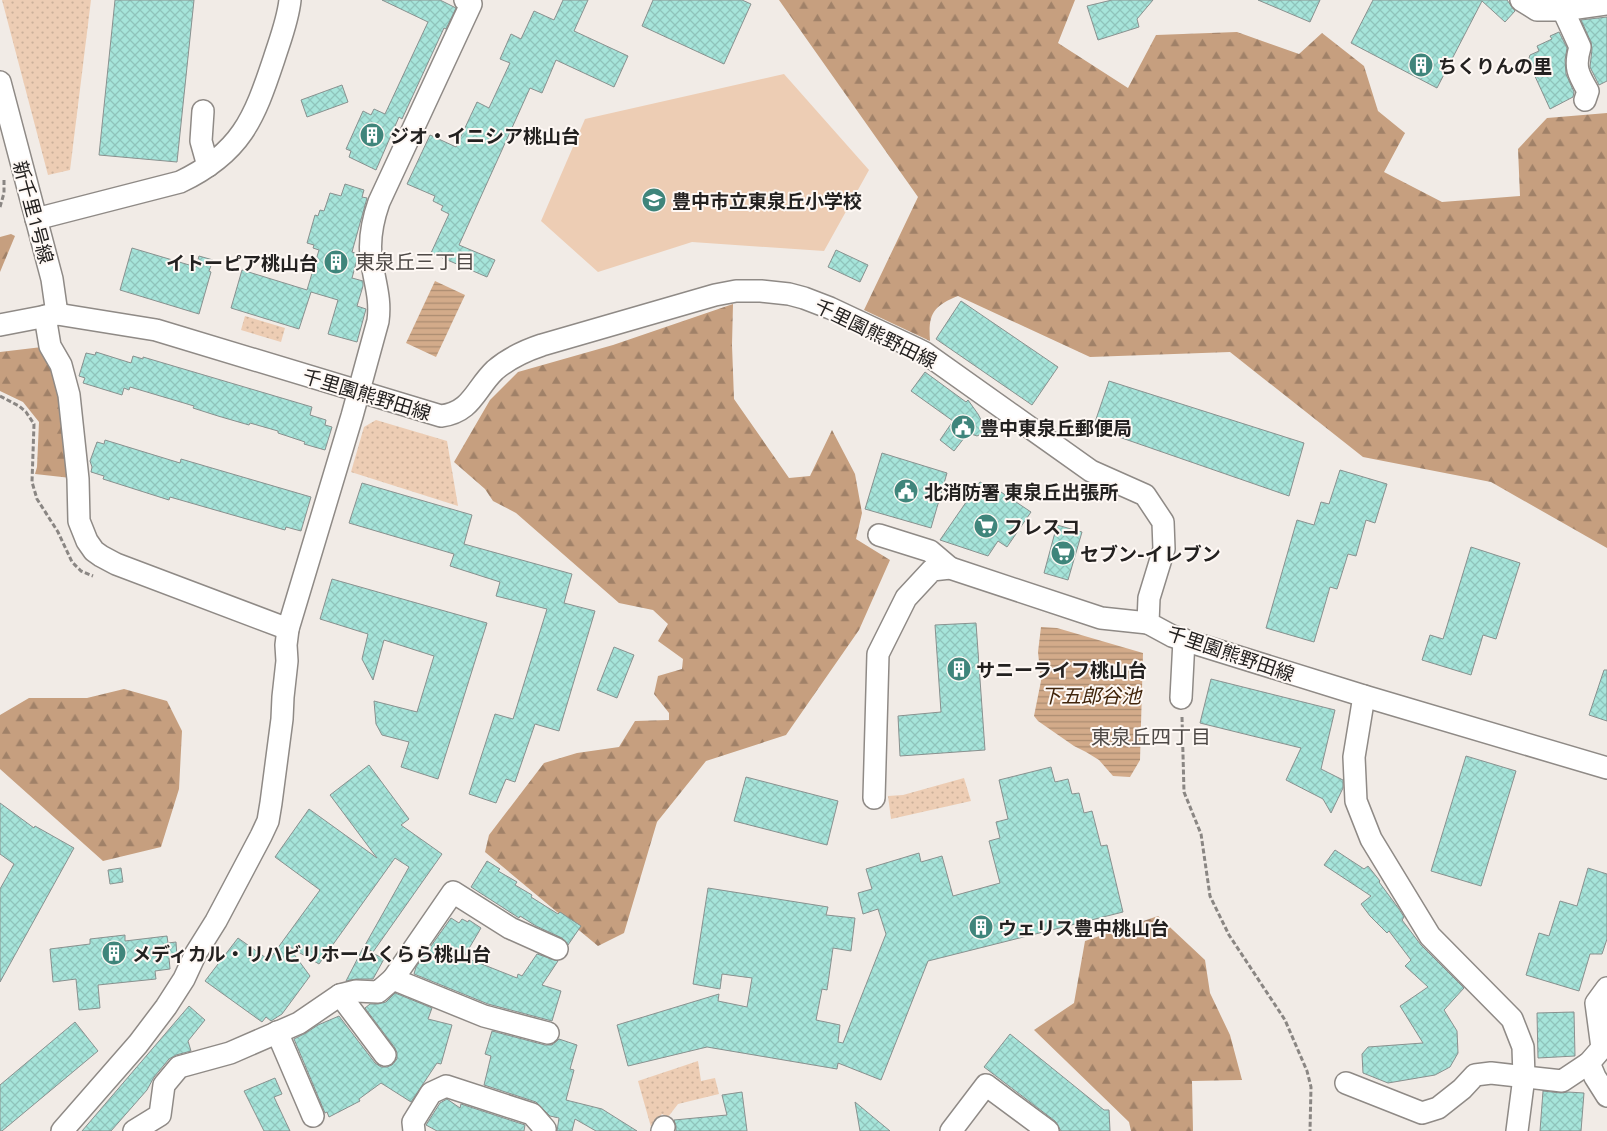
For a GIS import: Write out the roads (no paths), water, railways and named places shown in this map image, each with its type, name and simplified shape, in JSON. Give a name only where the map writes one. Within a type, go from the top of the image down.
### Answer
[{"type":"street","points":[[36,219],[169,185],[194,175],[229,149],[255,112],[278,47],[290,0]]},
{"type":"street","points":[[62,1131],[138,1044],[166,1007],[216,921],[268,821],[272,803],[282,719],[288,629],[375,334],[379,312],[379,293],[372,263],[372,225],[379,202],[471,4],[464,0]]},
{"type":"street","points":[[1521,0],[1537,10],[1563,10],[1607,4]]},
{"type":"street","points":[[1563,10],[1580,47],[1576,62],[1581,79],[1588,91],[1585,100]]},
{"type":"street","name":"新千里1号線","points":[[0,82],[52,279],[50,346],[60,365],[69,395],[78,479],[79,522],[87,541],[101,556],[116,564],[288,629]]},
{"type":"street","points":[[203,112],[201,142],[208,166]]},
{"type":"street","name":"千里園熊野田線","points":[[0,325],[51,315],[156,330],[441,416],[451,415],[467,405],[493,372],[502,364],[514,356],[542,345],[715,295],[736,291],[760,291],[789,294],[804,298],[830,308],[925,353],[1091,471],[1145,495],[1164,522],[1164,549],[1149,598],[1148,622],[1172,636],[1184,640],[1607,768]]},
{"type":"street","points":[[878,535],[930,551],[950,568],[1101,618],[1148,622]]},
{"type":"street","points":[[874,798],[878,654],[906,598],[932,570],[950,568]]},
{"type":"street","points":[[1181,698],[1184,640]]},
{"type":"street","points":[[1364,696],[1354,757],[1356,801],[1371,839],[1430,936],[1512,1019],[1523,1046],[1524,1077],[1517,1131]]},
{"type":"street","points":[[134,1131],[160,1115],[164,1085],[179,1066],[230,1053],[299,1023],[340,995],[356,991],[378,992],[393,978],[452,892],[510,928],[557,949]]},
{"type":"street","points":[[393,978],[484,1016],[548,1033]]},
{"type":"street","points":[[1346,1083],[1422,1113],[1438,1108],[1462,1089],[1475,1075],[1491,1073],[1562,1081],[1589,1063],[1602,1048],[1596,1003],[1607,988]]},
{"type":"street","points":[[340,995],[385,1055]]},
{"type":"street","points":[[277,1032],[313,1116]]},
{"type":"street","points":[[1589,1063],[1607,1096]]},
{"type":"street","points":[[951,1131],[986,1085],[1048,1131]]},
{"type":"street","points":[[414,1131],[413,1122],[431,1093],[446,1086],[532,1114],[544,1131]]},
{"type":"water","points":[[435,281],[465,295],[436,357],[406,343]]},
{"type":"water","name":"下五郎谷池","points":[[1041,627],[1057,628],[1143,653],[1140,760],[1130,777],[1113,776],[1099,760],[1074,746],[1038,721],[1034,716],[1041,681],[1038,652]]},
{"type":"place","name":"ちくりんの里","points":[[1421,65]]},
{"type":"place","name":"ジオ・イニシア桃山台","points":[[372,135]]},
{"type":"place","name":"豊中市立東泉丘小学校","points":[[654,200]]},
{"type":"place","name":"イトーピア桃山台","points":[[336,262]]},
{"type":"place","name":"豊中東泉丘郵便局","points":[[963,427]]},
{"type":"place","name":"北消防署 東泉丘出張所","points":[[906,491]]},
{"type":"place","name":"フレスコ","points":[[986,526]]},
{"type":"place","name":"セブン-イレブン","points":[[1063,553]]},
{"type":"place","name":"サニーライフ桃山台","points":[[959,669]]},
{"type":"place","name":"ウェリス豊中桃山台","points":[[981,927]]},
{"type":"place","name":"メディカル・リハビリホームくらら桃山台","points":[[114,953]]},
{"type":"district","name":"東泉丘三丁目","points":[[415,261]]},
{"type":"district","name":"東泉丘四丁目","points":[[1151,736]]}]
